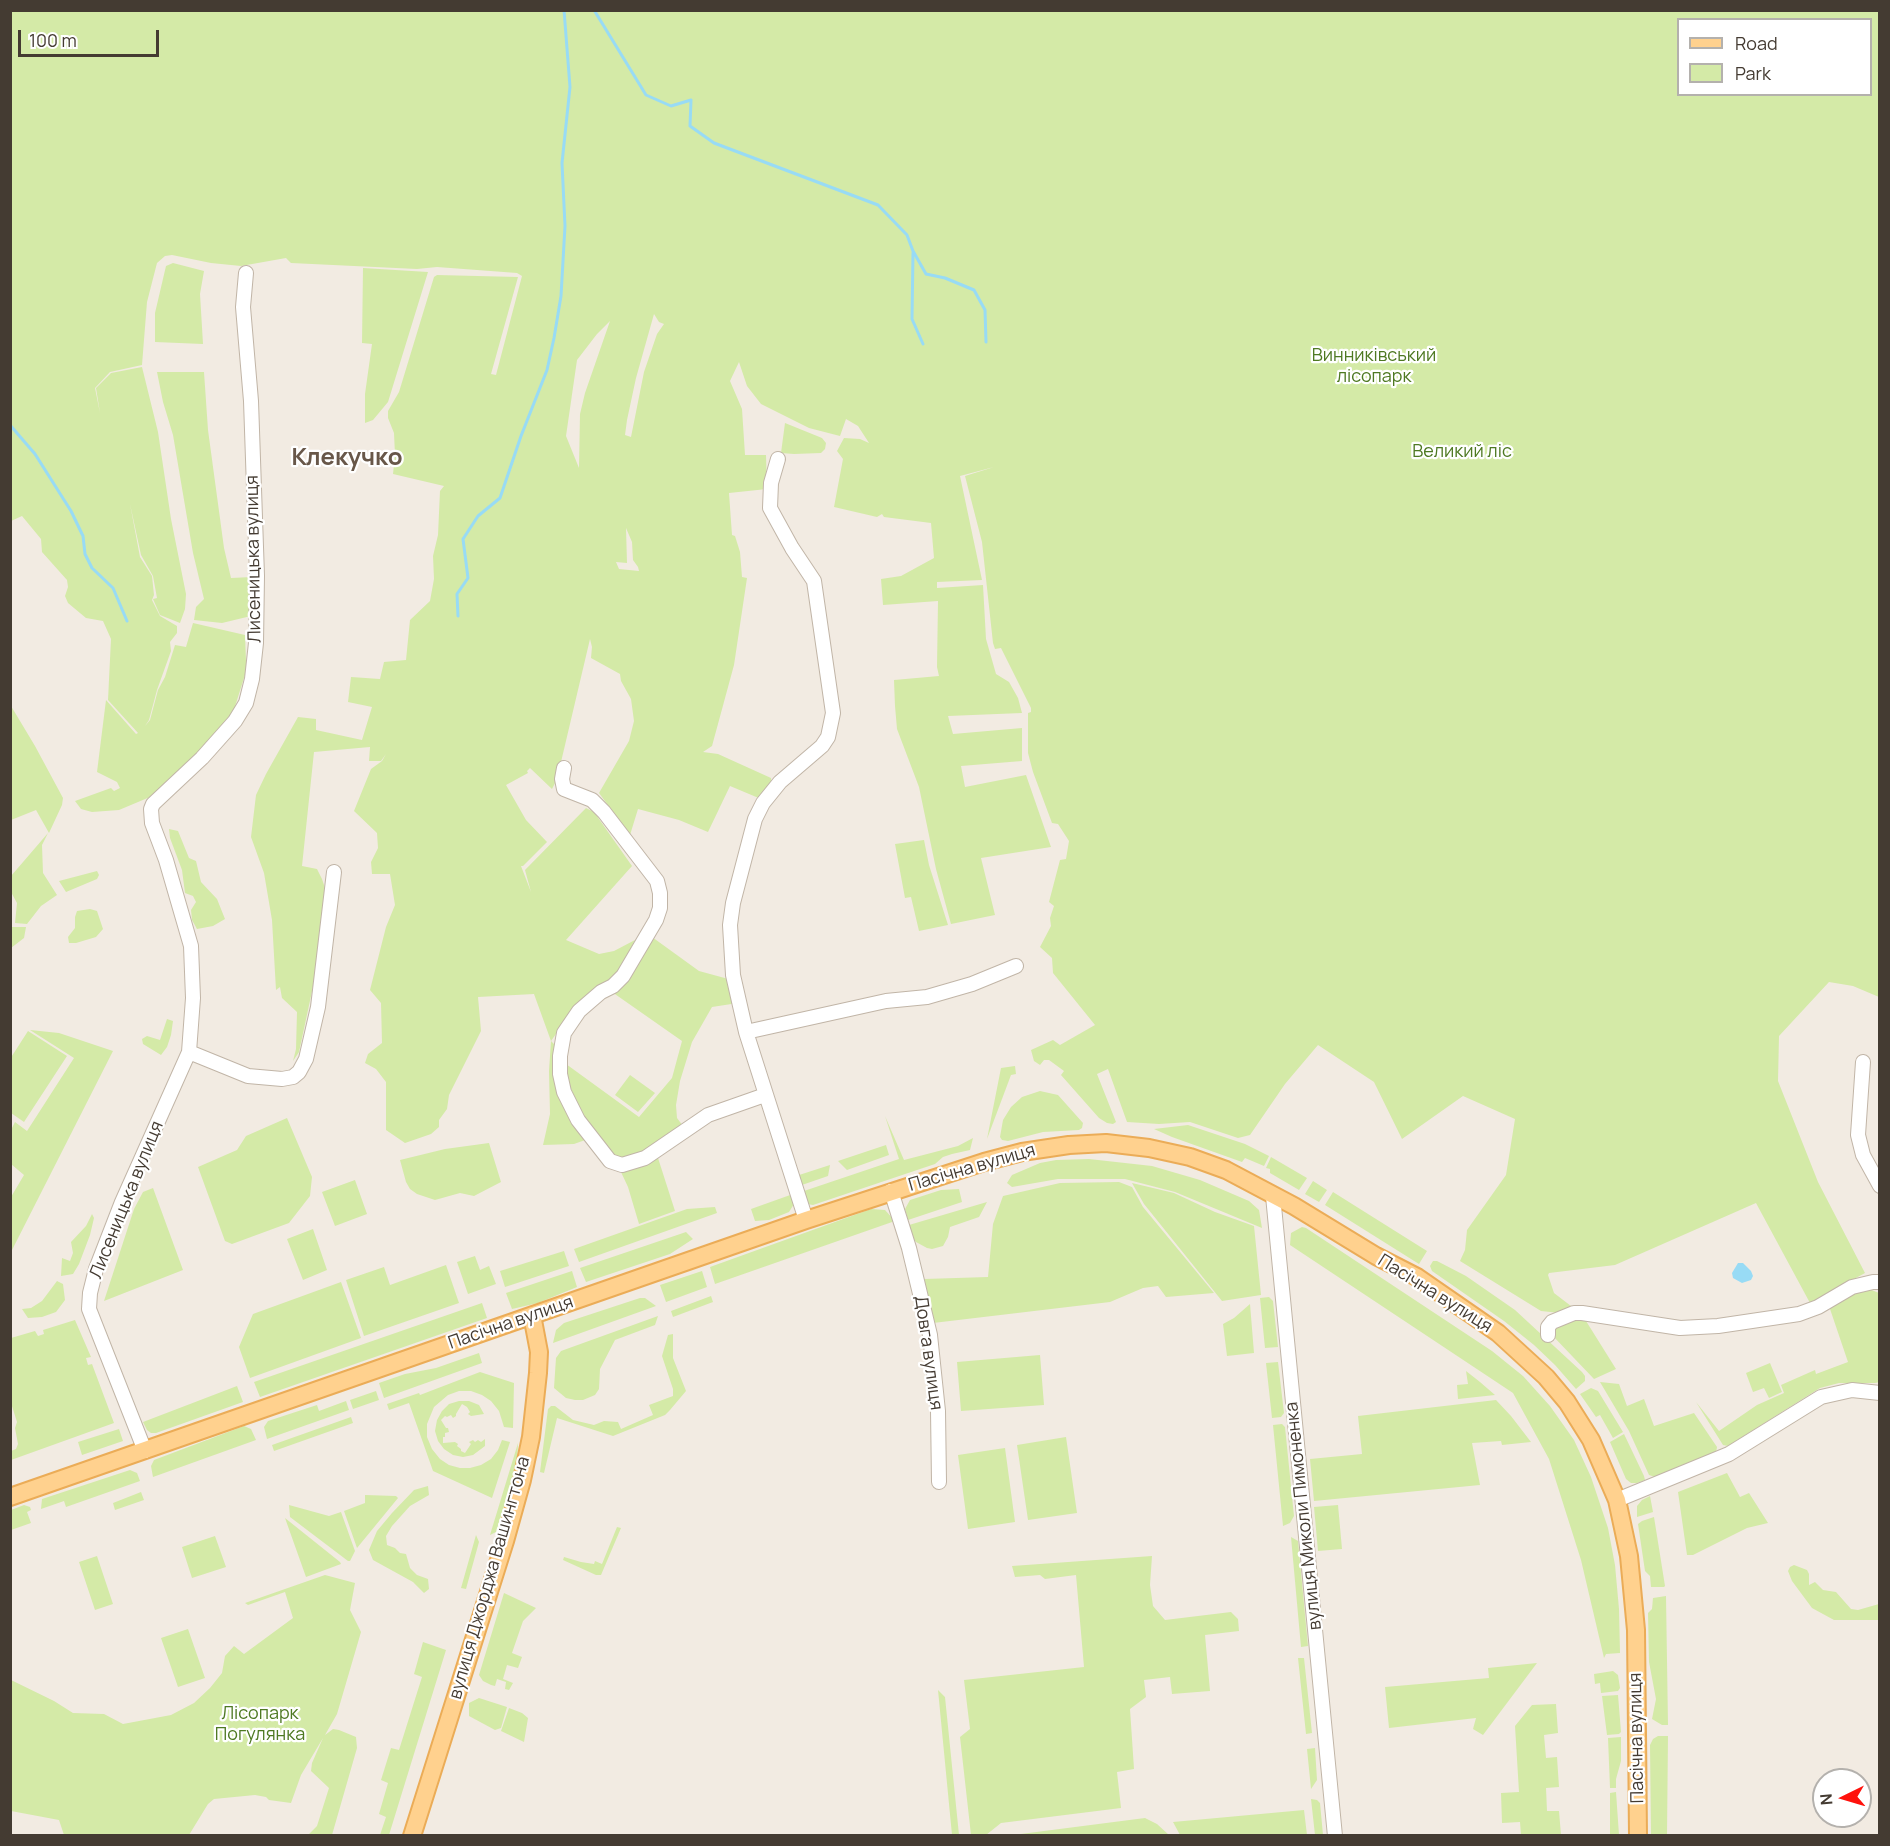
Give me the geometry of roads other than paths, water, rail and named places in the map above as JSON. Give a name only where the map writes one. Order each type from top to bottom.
[{"type":"main road","name":"Пасічна вулиця","points":[[10,1497],[806,1220],[974,1165],[1022,1152],[1048,1148],[1106,1143],[1149,1148],[1190,1157],[1226,1170],[1294,1206],[1417,1278],[1498,1333],[1546,1377],[1567,1402],[1591,1440],[1617,1500],[1629,1556],[1634,1606],[1638,1836]]},
{"type":"main road","name":"вулиця Джорджа Вашингтона","points":[[412,1836],[522,1480],[531,1437],[538,1373],[538,1343],[532,1315]]},
{"type":"street","name":"Лисеницька вулиця","points":[[144,1451],[89,1309],[90,1293],[96,1269],[122,1202],[189,1052],[193,998],[191,946],[166,860],[152,823],[151,809],[153,804],[229,729],[246,703],[252,679],[256,643],[257,576],[249,364],[243,306],[246,273]]},
{"type":"street","points":[[778,459],[771,483],[770,508],[792,548],[814,581],[833,713],[828,737],[822,746],[780,782],[763,803],[751,834],[733,903],[730,925],[733,975],[747,1032],[806,1220]]},
{"type":"street","points":[[564,768],[562,780],[564,789],[592,800],[604,812],[657,881],[660,893],[660,908],[656,920],[622,976],[613,986],[601,992],[579,1011],[564,1033],[560,1074],[564,1092],[578,1120],[610,1161],[622,1165],[645,1158],[708,1115],[765,1095]]},
{"type":"street","points":[[189,1052],[248,1076],[282,1079],[292,1077],[299,1072],[306,1059],[318,1007],[334,872]]},
{"type":"street","points":[[747,1032],[886,1001],[927,996],[972,984],[1016,966]]},
{"type":"street","points":[[1863,1062],[1858,1135],[1863,1155],[1880,1186]]},
{"type":"street","name":"Довга вулиця","points":[[891,1191],[915,1269],[930,1335],[938,1411],[939,1482]]},
{"type":"street","name":"вулиця Миколи Пимоненка","points":[[1273,1196],[1335,1836]]},
{"type":"street","points":[[1548,1335],[1547,1331],[1552,1322],[1574,1313],[1680,1328],[1718,1326],[1799,1314],[1818,1307],[1852,1287],[1880,1282]]},
{"type":"street","points":[[1617,1500],[1729,1454],[1821,1397],[1852,1390],[1880,1393]]},
{"type":"water","points":[[1738,1263],[1743,1263],[1751,1271],[1753,1276],[1751,1280],[1742,1283],[1733,1278],[1732,1273]]},
{"type":"waterway","points":[[458,616],[457,594],[468,578],[463,539],[478,516],[500,498],[547,370],[554,338],[561,296],[565,226],[562,163],[570,87],[564,10]]},
{"type":"waterway","points":[[594,10],[646,95],[671,106],[691,100],[690,126],[714,143],[878,205],[907,235],[926,274],[945,278],[974,290],[985,310],[986,342]]},
{"type":"waterway","points":[[913,253],[912,319],[923,344]]},
{"type":"waterway","points":[[10,425],[35,454],[71,511],[83,536],[85,554],[92,568],[113,588],[127,621]]},
{"type":"district","name":"Клекучко","points":[[347,458]]},
{"type":"park label","name":"Винниківський лісопарк","points":[[1374,366]]},
{"type":"park label","name":"Великий ліс","points":[[1462,452]]},
{"type":"park label","name":"Лісопарк Погулянка","points":[[260,1724]]}]
